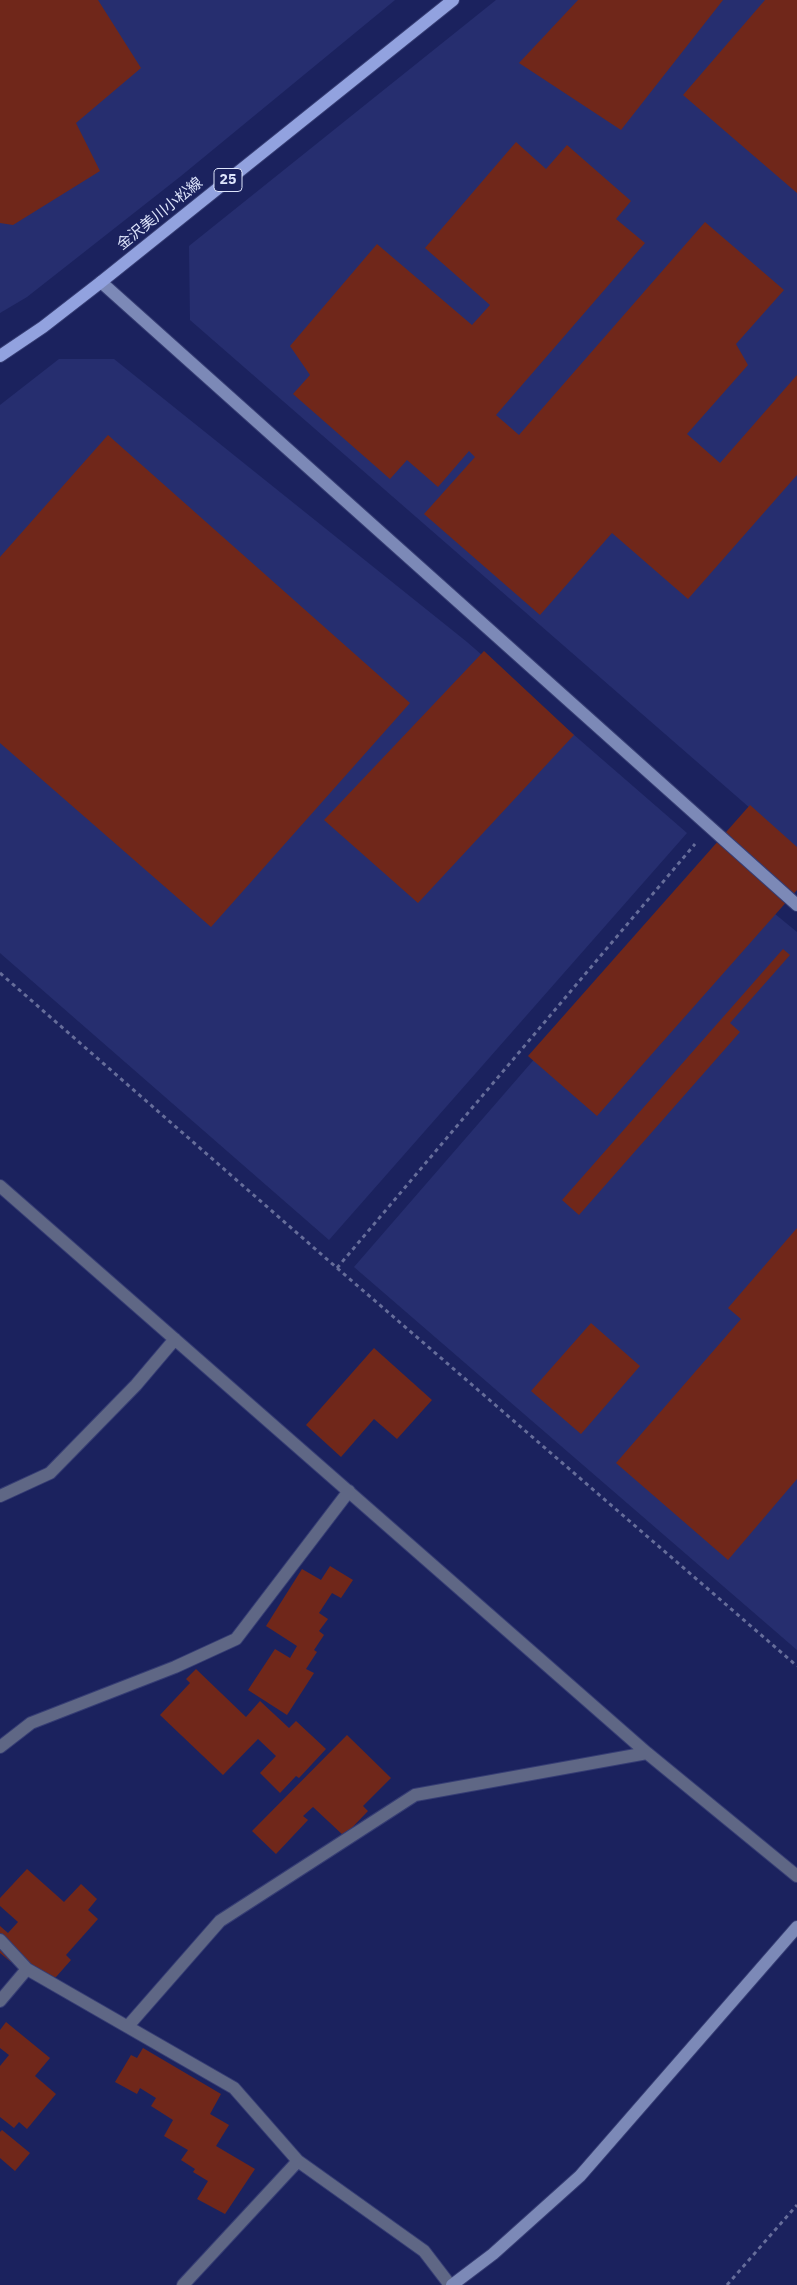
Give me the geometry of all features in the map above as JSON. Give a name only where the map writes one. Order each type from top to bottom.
[{"type":"main road","name":"金沢美川小松線","points":[[0,356],[43,327],[102,282],[453,0]]},
{"type":"street","points":[[102,282],[797,905]]},
{"type":"street","points":[[0,1186],[647,1753],[797,1876]]},
{"type":"street","points":[[0,1496],[50,1473],[136,1385],[175,1339]]},
{"type":"street","points":[[0,1747],[31,1723],[174,1667],[236,1639],[349,1491]]},
{"type":"street","points":[[128,2026],[220,1921],[415,1794],[647,1753]]},
{"type":"street","points":[[0,1940],[27,1969],[234,2088],[298,2161],[424,2251],[451,2285],[493,2254],[580,2176],[797,1927]]},
{"type":"street","points":[[0,2001],[27,1969]]},
{"type":"street","points":[[183,2285],[298,2161]]},
{"type":"path","points":[[336,1268],[710,827]]},
{"type":"path","points":[[0,973],[336,1268],[797,1666]]},
{"type":"path","points":[[727,2285],[797,2205]]},
{"type":"shaded area","points":[[0,0],[395,0],[181,176],[27,297],[0,313]]},
{"type":"shaded area","points":[[496,0],[797,0],[797,849],[190,320],[189,246]]},
{"type":"shaded area","points":[[59,359],[114,359],[467,642],[687,833],[329,1240],[0,953],[0,405]]},
{"type":"shaded area","points":[[708,859],[797,932],[797,1650],[354,1267]]},
{"type":"building","points":[[0,0],[98,0],[141,68],[76,123],[100,171],[13,225],[0,223]]},
{"type":"building","points":[[578,0],[723,0],[621,130],[519,63]]},
{"type":"building","points":[[765,0],[797,0],[797,193],[683,95]]},
{"type":"building","points":[[516,142],[546,169],[567,145],[631,201],[616,219],[645,243],[496,415],[519,435],[705,222],[784,290],[736,344],[748,365],[687,434],[720,463],[797,375],[797,475],[688,599],[612,533],[540,615],[424,514],[475,457],[469,451],[438,487],[407,460],[390,479],[293,394],[310,375],[290,346],[377,244],[472,325],[490,305],[425,248]]},
{"type":"building","points":[[108,435],[410,703],[211,927],[0,743],[0,557]]},
{"type":"building","points":[[484,651],[574,735],[418,903],[324,820]]},
{"type":"building","points":[[750,805],[797,847],[797,890],[597,1116],[528,1056]]},
{"type":"building","points":[[783,949],[790,955],[730,1023],[740,1032],[579,1215],[562,1200]]},
{"type":"building","points":[[797,1228],[797,1479],[728,1560],[616,1463],[741,1319],[728,1308]]},
{"type":"building","points":[[591,1323],[640,1366],[581,1434],[531,1391]]},
{"type":"building","points":[[374,1348],[432,1400],[397,1439],[374,1419],[341,1457],[306,1425]]},
{"type":"building","points":[[330,1566],[353,1580],[341,1598],[332,1593],[319,1613],[328,1619],[319,1631],[324,1635],[314,1650],[317,1652],[306,1669],[314,1673],[287,1715],[248,1690],[275,1649],[290,1658],[297,1646],[266,1626],[302,1569],[321,1580]]},
{"type":"building","points":[[196,1669],[246,1717],[260,1701],[289,1728],[296,1721],[326,1749],[299,1778],[296,1776],[280,1793],[260,1773],[276,1756],[258,1739],[223,1775],[160,1715],[190,1683],[186,1679]]},
{"type":"building","points":[[347,1735],[391,1778],[363,1806],[368,1811],[344,1836],[313,1807],[303,1816],[308,1820],[276,1854],[252,1831]]},
{"type":"building","points":[[27,1869],[64,1902],[81,1884],[97,1899],[88,1910],[98,1919],[66,1955],[71,1960],[56,1977],[30,1976],[13,1960],[11,1962],[0,1953],[0,1926],[8,1933],[18,1922],[0,1906],[0,1898]]},
{"type":"building","points":[[6,2022],[50,2058],[35,2076],[56,2094],[27,2129],[19,2122],[14,2128],[0,2117],[0,2066],[9,2055],[0,2048],[0,2030]]},
{"type":"building","points":[[143,2048],[221,2094],[210,2114],[229,2125],[216,2146],[255,2169],[225,2214],[197,2199],[208,2181],[193,2172],[195,2169],[181,2160],[188,2150],[164,2136],[173,2120],[151,2106],[156,2098],[140,2088],[137,2094],[115,2082],[131,2055],[137,2058]]},
{"type":"building","points":[[2,2130],[30,2153],[15,2171],[0,2158],[0,2132]]}]
